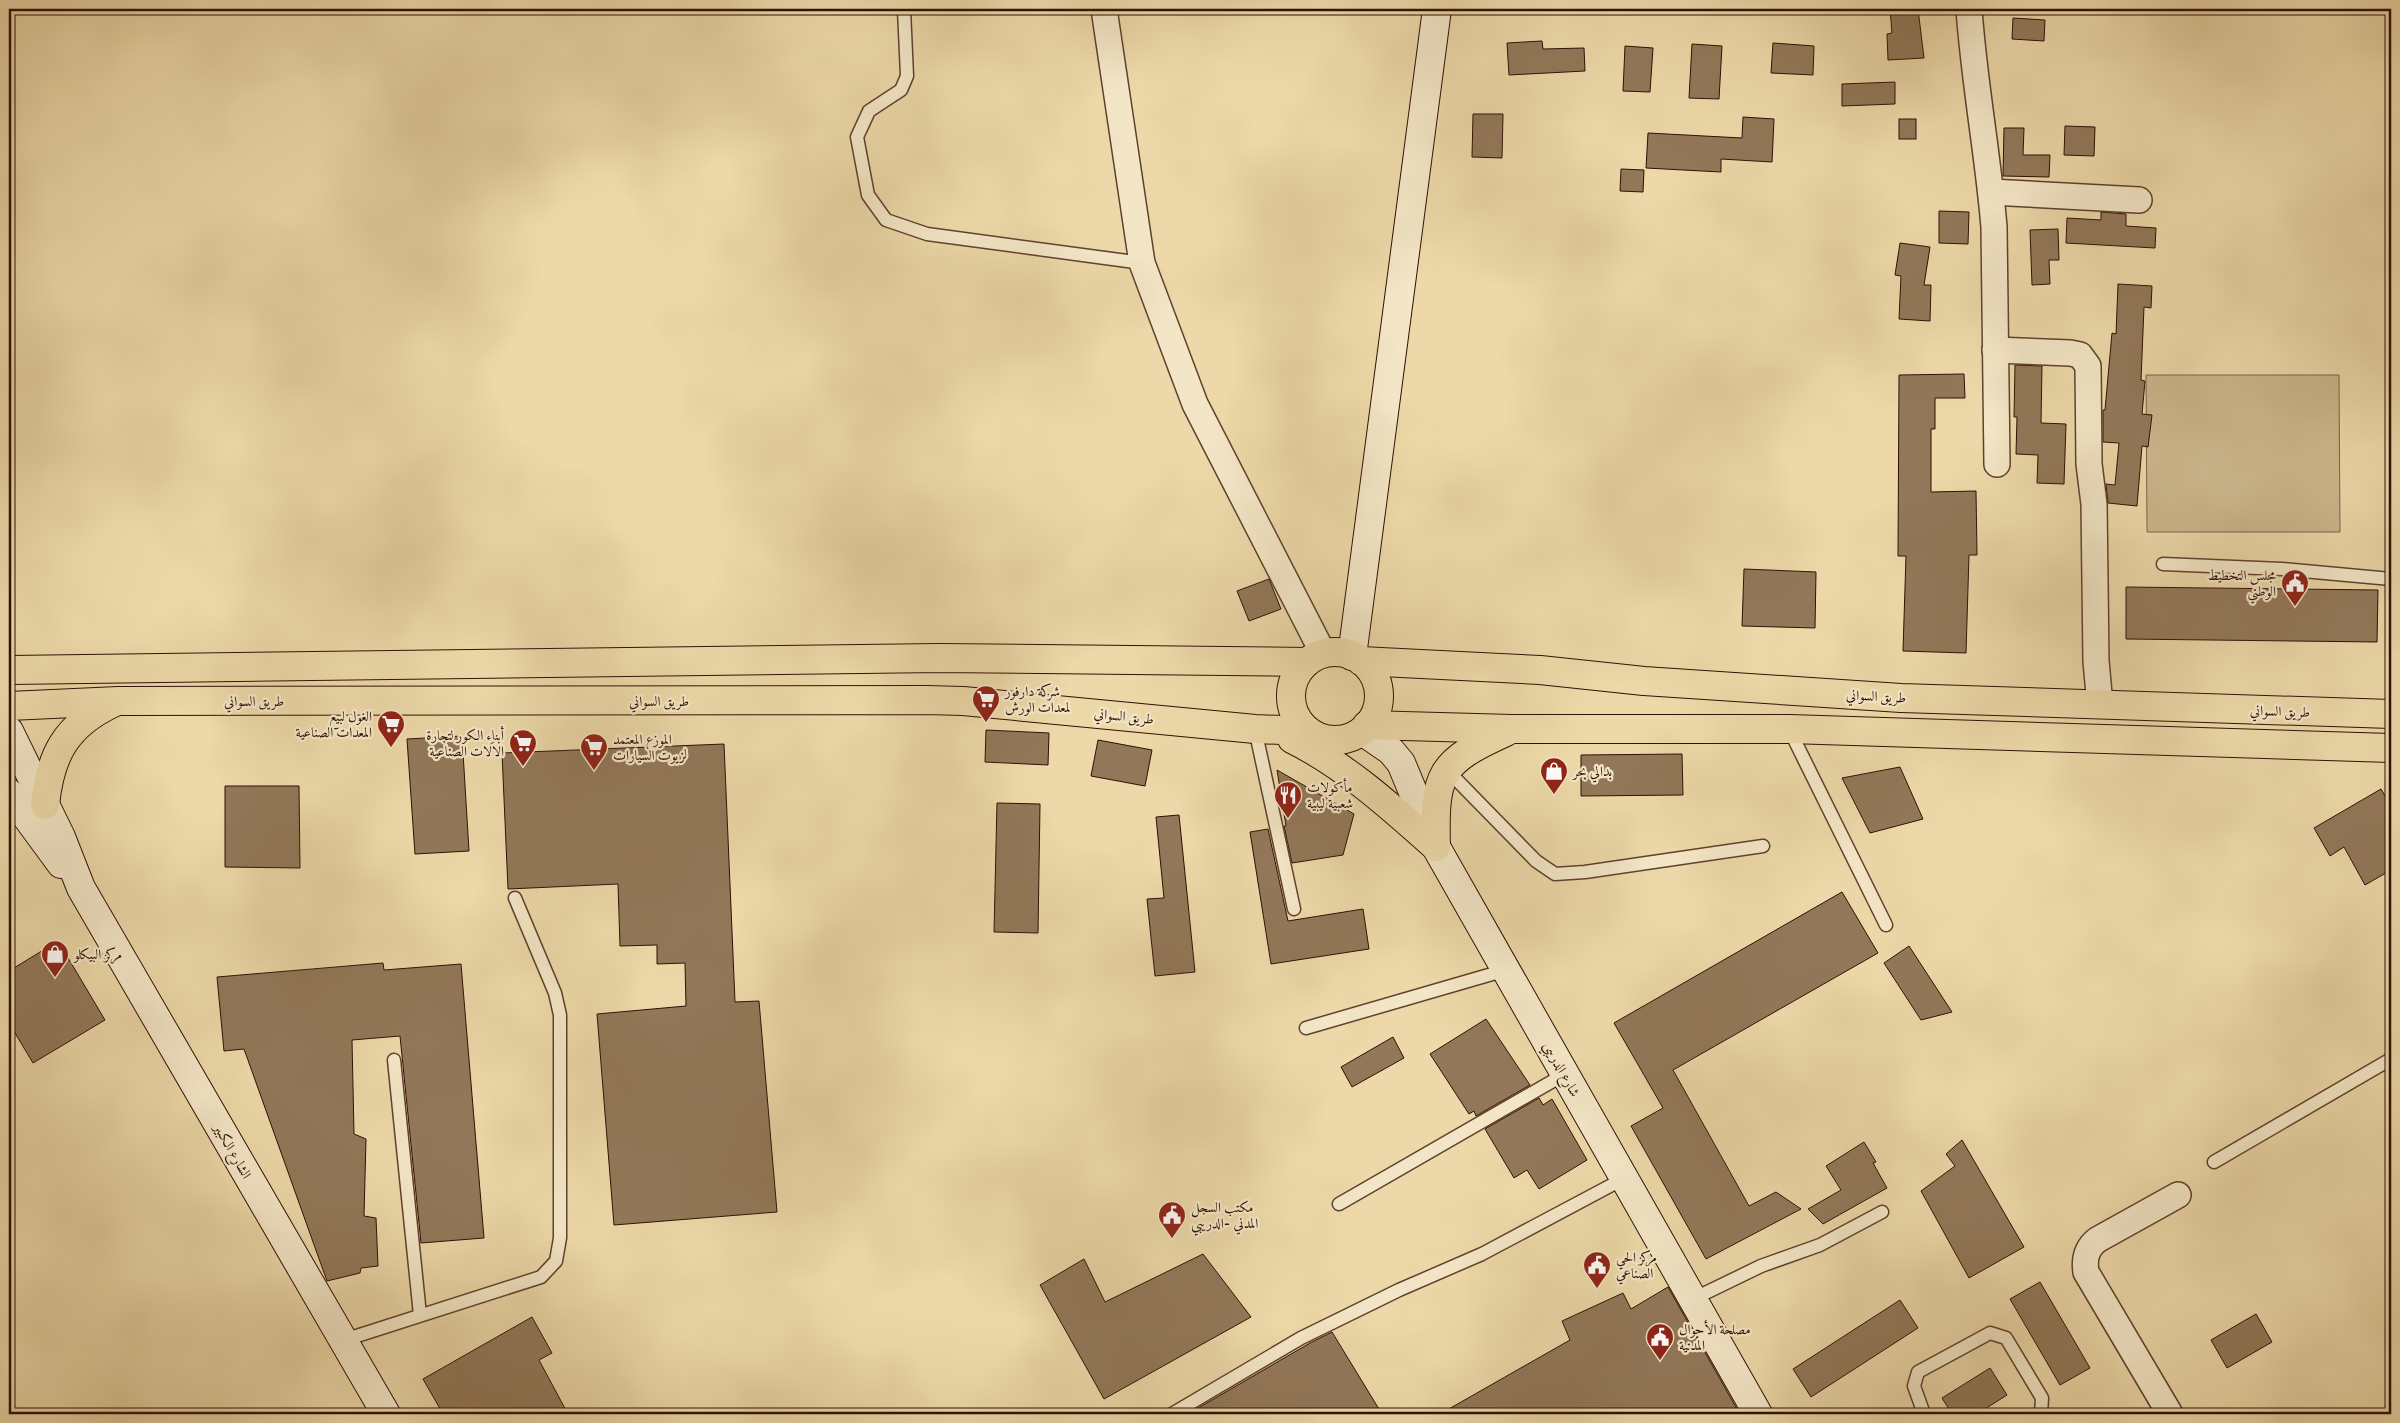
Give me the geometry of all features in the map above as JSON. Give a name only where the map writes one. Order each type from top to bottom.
[{"type":"highway","points":[[9,670],[939,658],[1315,657],[1338,652],[1357,658],[1369,668],[1378,686],[1377,707],[1364,728],[1349,737],[1335,740],[1321,738],[1308,731],[1296,716],[1291,697],[1295,677],[1315,657]]},
{"type":"highway","name":"طريق السواني","points":[[1357,658],[1540,670],[1644,681],[1901,698],[2391,714]]},
{"type":"highway","points":[[45,805],[48,778],[57,752],[73,730],[94,713],[118,701]]},
{"type":"highway","name":"طريق السواني","points":[[9,706],[118,701],[963,701],[1263,729],[1308,731]]},
{"type":"highway","points":[[1364,728],[1789,729],[2391,748]]},
{"type":"highway","points":[[1263,729],[1333,762],[1361,783],[1436,847]]},
{"type":"highway","points":[[1436,847],[1435,805],[1438,787],[1447,770],[1460,756],[1475,746],[1512,729]]},
{"type":"street","points":[[1104,9],[1142,263],[1194,404],[1315,657]]},
{"type":"street","points":[[1357,658],[1437,9]]},
{"type":"street","points":[[1969,9],[1979,112],[1991,192],[1994,227],[1997,464]]},
{"type":"street","points":[[1991,192],[2139,200]]},
{"type":"street","points":[[1995,350],[2070,352],[2080,355],[2088,366],[2089,464],[2094,504],[2096,661],[2100,705]]},
{"type":"street","name":"شارع الدريبي","points":[[1364,728],[1391,751],[1401,763],[1436,847],[1758,1414]]},
{"type":"street","name":"الشارع الكبير","points":[[9,731],[61,837],[81,888],[341,1341],[386,1414]]},
{"type":"street","name":"الشارع الكبير","points":[[9,793],[48,849],[81,888]]},
{"type":"street","points":[[2170,1414],[2086,1272],[2084,1263],[2089,1249],[2098,1240],[2178,1195]]},
{"type":"lane","points":[[904,9],[907,76],[901,90],[869,111],[857,137],[868,195],[886,220],[927,234],[1142,263]]},
{"type":"lane","points":[[2163,564],[2282,569],[2391,579]]},
{"type":"lane","points":[[1263,729],[1294,909]]},
{"type":"lane","points":[[1789,729],[1886,925]]},
{"type":"lane","points":[[1447,770],[1536,862],[1555,874],[1584,872],[1763,846]]},
{"type":"lane","points":[[341,1341],[541,1277],[556,1261],[560,1238],[560,1016],[556,993],[515,898]]},
{"type":"lane","points":[[1306,1028],[1506,970]]},
{"type":"lane","points":[[2214,1162],[2391,1059]]},
{"type":"lane","points":[[394,1060],[420,1315]]},
{"type":"lane","points":[[1339,1204],[1565,1074]]},
{"type":"lane","points":[[1172,1414],[1301,1338],[1399,1290],[1482,1254],[1623,1178]]},
{"type":"lane","points":[[1693,1299],[1761,1266],[1820,1245],[1882,1212]]},
{"type":"lane","points":[[1924,1414],[1914,1386],[1918,1372],[1990,1333],[2006,1338],[2042,1398],[2041,1414]]},
{"type":"shaded area","points":[[2146,375],[2339,375],[2340,532],[2147,532]]},
{"type":"building","points":[[1890,9],[1918,9],[1924,58],[1888,60],[1887,34],[1892,33]]},
{"type":"building","points":[[2013,18],[2045,20],[2044,41],[2012,39]]},
{"type":"building","points":[[1542,41],[1543,49],[1584,48],[1585,71],[1509,75],[1507,43]]},
{"type":"building","points":[[1773,43],[1814,46],[1813,75],[1771,73]]},
{"type":"building","points":[[1692,44],[1722,46],[1719,99],[1689,98]]},
{"type":"building","points":[[1625,46],[1653,48],[1650,92],[1623,91]]},
{"type":"building","points":[[1895,82],[1895,104],[1842,106],[1842,84]]},
{"type":"building","points":[[1473,114],[1503,114],[1502,158],[1472,157]]},
{"type":"building","points":[[1743,117],[1774,119],[1772,162],[1721,159],[1721,172],[1646,168],[1648,133],[1742,138]]},
{"type":"building","points":[[1899,119],[1916,119],[1916,139],[1899,139]]},
{"type":"building","points":[[2065,126],[2095,127],[2094,156],[2064,155]]},
{"type":"building","points":[[2004,128],[2024,128],[2023,155],[2050,155],[2049,177],[2003,176]]},
{"type":"building","points":[[1621,169],[1644,170],[1643,192],[1620,191]]},
{"type":"building","points":[[1939,211],[1969,212],[1968,244],[1939,243]]},
{"type":"building","points":[[2101,212],[2126,214],[2126,226],[2156,228],[2155,248],[2066,243],[2067,218],[2101,220]]},
{"type":"building","points":[[2058,229],[2059,260],[2049,260],[2050,284],[2032,285],[2030,230]]},
{"type":"building","points":[[1900,243],[1930,247],[1924,285],[1931,285],[1930,321],[1899,319],[1901,276],[1895,275]]},
{"type":"building","points":[[2118,284],[2152,286],[2151,308],[2144,307],[2141,380],[2145,381],[2142,414],[2152,415],[2148,447],[2142,446],[2137,506],[2108,503],[2106,484],[2115,485],[2119,443],[2103,442],[2103,410],[2105,410],[2112,333],[2116,334]]},
{"type":"building","points":[[2015,365],[2042,366],[2041,423],[2066,424],[2064,484],[2037,483],[2038,455],[2016,454],[2017,417],[2014,417]]},
{"type":"building","points":[[1964,374],[1965,398],[1935,398],[1935,429],[1931,429],[1931,492],[1976,491],[1977,555],[1969,555],[1966,653],[1903,651],[1906,556],[1898,556],[1899,375]]},
{"type":"building","points":[[1744,569],[1816,572],[1815,628],[1742,626]]},
{"type":"building","points":[[1269,579],[1281,609],[1249,621],[1237,591]]},
{"type":"building","points":[[2126,587],[2378,590],[2377,642],[2126,639]]},
{"type":"building","points":[[986,730],[1049,733],[1048,765],[985,762]]},
{"type":"building","points":[[462,736],[469,851],[415,854],[407,739]]},
{"type":"building","points":[[1098,740],[1152,750],[1145,786],[1091,776]]},
{"type":"building","points":[[724,744],[735,1002],[759,1001],[777,1212],[614,1225],[597,1014],[686,1006],[685,963],[657,964],[657,945],[620,946],[618,884],[508,889],[502,753]]},
{"type":"building","points":[[1682,754],[1683,795],[1581,796],[1581,755]]},
{"type":"building","points":[[1900,767],[1923,819],[1870,833],[1842,778]]},
{"type":"building","points":[[1277,770],[1354,814],[1343,855],[1292,863],[1284,826],[1286,826]]},
{"type":"building","points":[[225,786],[299,786],[300,868],[225,867]]},
{"type":"building","points":[[2381,789],[2391,806],[2391,870],[2365,885],[2344,847],[2330,856],[2314,828]]},
{"type":"building","points":[[997,803],[1040,804],[1038,933],[994,932]]},
{"type":"building","points":[[1179,815],[1195,972],[1155,976],[1147,899],[1164,898],[1156,817]]},
{"type":"building","points":[[1268,829],[1288,921],[1363,909],[1369,949],[1271,964],[1250,832]]},
{"type":"building","points":[[1842,892],[1878,953],[1673,1070],[1749,1206],[1776,1192],[1801,1209],[1706,1259],[1631,1126],[1663,1108],[1614,1023]]},
{"type":"building","points":[[58,941],[105,1020],[33,1063],[9,1023],[9,971]]},
{"type":"building","points":[[1909,946],[1952,1012],[1921,1020],[1884,963]]},
{"type":"building","points":[[383,963],[384,970],[461,964],[484,1238],[421,1243],[400,1036],[352,1040],[354,1134],[366,1139],[364,1216],[376,1218],[378,1266],[361,1268],[360,1273],[327,1281],[244,1049],[224,1051],[217,977]]},
{"type":"building","points":[[1486,1019],[1530,1085],[1476,1116],[1474,1111],[1469,1114],[1430,1054]]},
{"type":"building","points":[[1393,1037],[1404,1058],[1352,1087],[1341,1067]]},
{"type":"building","points":[[1539,1098],[1543,1105],[1552,1099],[1587,1160],[1539,1189],[1527,1170],[1514,1178],[1485,1129]]},
{"type":"building","points":[[1962,1140],[2024,1247],[1969,1278],[1921,1191],[1955,1166],[1946,1154]]},
{"type":"building","points":[[1864,1142],[1876,1162],[1873,1163],[1887,1188],[1823,1224],[1808,1209],[1841,1190],[1826,1166]]},
{"type":"building","points":[[1203,1254],[1251,1317],[1104,1399],[1040,1285],[1084,1259],[1105,1302]]},
{"type":"building","points":[[2040,1282],[2090,1368],[2060,1385],[2010,1299]]},
{"type":"building","points":[[1668,1287],[1737,1409],[1729,1414],[1440,1414],[1570,1340],[1562,1321],[1623,1293],[1631,1309]]},
{"type":"building","points":[[1900,1300],[1918,1328],[1811,1397],[1793,1369]]},
{"type":"building","points":[[2256,1314],[2272,1342],[2227,1368],[2211,1340]]},
{"type":"building","points":[[532,1317],[552,1353],[539,1360],[568,1414],[443,1414],[423,1379]]},
{"type":"building","points":[[1332,1332],[1382,1414],[1188,1414],[1310,1343]]},
{"type":"building","points":[[1990,1368],[2007,1395],[1977,1414],[1952,1414],[1942,1398]]},
{"type":"place","name":"مجلس التخطيط الوطني","points":[[2295,607]]},
{"type":"place","name":"شركة دارفور لمعدات الورش","points":[[986,723]]},
{"type":"place","name":"الغول لبيع المعدات الصناعية","points":[[391,748]]},
{"type":"place","name":"أبناء الكور لتجارة الاَلات الصناعية","points":[[523,767]]},
{"type":"place","name":"الموزع المعتمد لزيوت السيارات","points":[[594,771]]},
{"type":"place","name":"بدالي بحر","points":[[1554,795]]},
{"type":"place","name":"مأكولات شعبية ليبية","points":[[1288,819]]},
{"type":"place","name":"مركز البيكلو","points":[[55,978]]},
{"type":"place","name":"مكتب السجل المدني -الدريبي","points":[[1172,1239]]},
{"type":"place","name":"مركز الحي الصناعي","points":[[1597,1289]]},
{"type":"place","name":"مصلحة الأحوال المدنية","points":[[1660,1361]]}]
